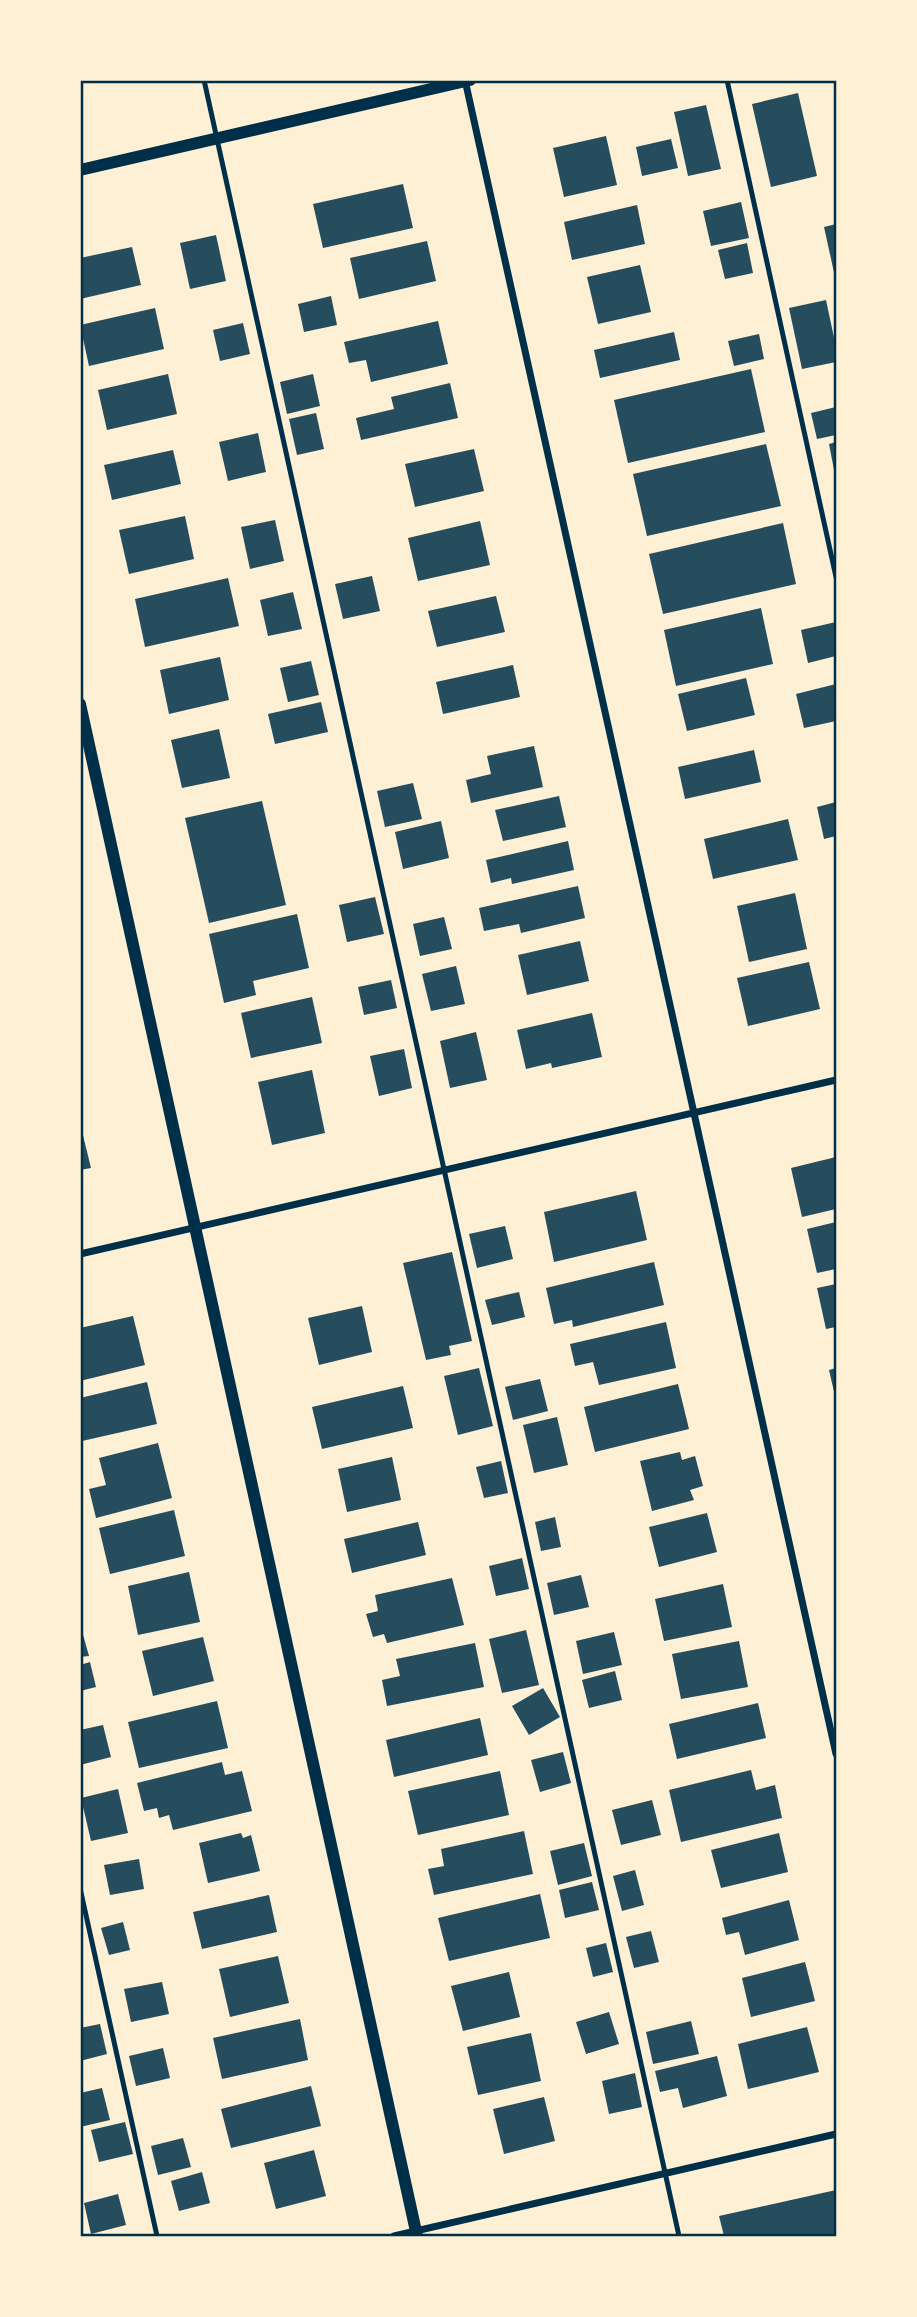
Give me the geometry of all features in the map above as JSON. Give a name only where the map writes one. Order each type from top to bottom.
[{"type":"street","points":[[80,170],[467,81],[836,1754]]},
{"type":"street","points":[[80,704],[416,2234]]},
{"type":"street","points":[[80,1254],[836,1080]]},
{"type":"street","points":[[394,2236],[416,2234],[836,2134]]},
{"type":"lane","points":[[204,80],[680,2236]]},
{"type":"lane","points":[[727,80],[836,577]]},
{"type":"lane","points":[[80,1888],[157,2236]]},
{"type":"building","points":[[798,93],[817,176],[771,187],[752,104]]},
{"type":"building","points":[[706,105],[721,169],[688,176],[674,112]]},
{"type":"building","points":[[606,136],[617,185],[564,197],[553,148]]},
{"type":"building","points":[[671,139],[678,168],[642,176],[636,147]]},
{"type":"building","points":[[403,184],[413,228],[323,248],[313,204]]},
{"type":"building","points":[[741,202],[749,238],[711,246],[703,211]]},
{"type":"building","points":[[637,205],[645,244],[572,260],[564,222]]},
{"type":"building","points":[[836,224],[836,277],[835,277],[824,227]]},
{"type":"building","points":[[216,235],[226,281],[190,289],[180,243]]},
{"type":"building","points":[[427,241],[436,281],[359,299],[350,258]]},
{"type":"building","points":[[747,243],[753,273],[725,279],[718,250]]},
{"type":"building","points":[[132,247],[141,285],[80,299],[80,258]]},
{"type":"building","points":[[640,265],[651,312],[598,324],[587,277]]},
{"type":"building","points":[[331,296],[337,325],[304,332],[298,304]]},
{"type":"building","points":[[826,300],[836,347],[836,362],[802,369],[789,308]]},
{"type":"building","points":[[155,308],[164,349],[89,366],[80,325]]},
{"type":"building","points":[[438,321],[448,364],[371,382],[366,360],[349,363],[344,342]]},
{"type":"building","points":[[243,323],[250,354],[220,361],[213,330]]},
{"type":"building","points":[[674,332],[680,360],[600,378],[594,350]]},
{"type":"building","points":[[759,334],[764,359],[734,366],[728,341]]},
{"type":"building","points":[[751,369],[765,432],[628,463],[614,400]]},
{"type":"building","points":[[168,374],[177,414],[107,430],[98,390]]},
{"type":"building","points":[[313,374],[320,406],[287,414],[280,382]]},
{"type":"building","points":[[450,383],[458,418],[361,440],[356,418],[394,409],[391,397]]},
{"type":"building","points":[[836,407],[836,435],[817,439],[811,413]]},
{"type":"building","points":[[316,413],[324,449],[297,455],[289,419]]},
{"type":"building","points":[[258,433],[266,472],[228,481],[219,442]]},
{"type":"building","points":[[836,442],[836,475],[835,475],[829,444]]},
{"type":"building","points":[[766,444],[781,506],[647,536],[633,474]]},
{"type":"building","points":[[474,449],[484,491],[415,507],[405,464]]},
{"type":"building","points":[[173,450],[181,484],[112,500],[104,465]]},
{"type":"building","points":[[185,516],[194,559],[129,574],[119,530]]},
{"type":"building","points":[[275,520],[284,561],[250,569],[241,527]]},
{"type":"building","points":[[480,521],[490,565],[418,581],[408,538]]},
{"type":"building","points":[[783,523],[796,584],[663,614],[649,554]]},
{"type":"building","points":[[372,576],[380,611],[343,619],[335,584]]},
{"type":"building","points":[[228,578],[239,626],[145,647],[135,599]]},
{"type":"building","points":[[293,592],[302,629],[268,636],[260,600]]},
{"type":"building","points":[[496,596],[505,632],[437,647],[428,611]]},
{"type":"building","points":[[761,608],[773,664],[676,686],[664,630]]},
{"type":"building","points":[[836,622],[836,656],[808,663],[801,630]]},
{"type":"building","points":[[220,657],[229,700],[169,714],[160,670]]},
{"type":"building","points":[[311,661],[319,695],[288,702],[280,668]]},
{"type":"building","points":[[513,665],[520,697],[443,714],[436,682]]},
{"type":"building","points":[[746,678],[755,715],[687,731],[678,694]]},
{"type":"building","points":[[836,684],[836,721],[804,728],[796,694]]},
{"type":"building","points":[[321,702],[328,732],[275,744],[268,714]]},
{"type":"building","points":[[219,729],[230,778],[182,788],[171,740]]},
{"type":"building","points":[[534,746],[543,787],[471,803],[466,780],[491,774],[487,756]]},
{"type":"building","points":[[754,750],[761,782],[685,799],[678,767]]},
{"type":"building","points":[[413,783],[422,819],[385,827],[377,791]]},
{"type":"building","points":[[559,796],[566,827],[503,841],[495,810]]},
{"type":"building","points":[[262,801],[286,905],[209,923],[185,818]]},
{"type":"building","points":[[836,802],[836,836],[824,839],[817,807]]},
{"type":"building","points":[[788,819],[798,860],[713,879],[704,839]]},
{"type":"building","points":[[441,821],[449,858],[403,869],[395,832]]},
{"type":"building","points":[[568,841],[574,870],[512,884],[511,878],[491,883],[486,860]]},
{"type":"building","points":[[578,886],[585,918],[521,933],[519,924],[484,931],[479,908]]},
{"type":"building","points":[[795,893],[807,949],[749,962],[737,906]]},
{"type":"building","points":[[375,897],[384,934],[347,942],[339,905]]},
{"type":"building","points":[[297,914],[309,968],[253,981],[256,995],[224,1003],[209,934]]},
{"type":"building","points":[[444,917],[452,949],[420,956],[413,924]]},
{"type":"building","points":[[580,941],[589,981],[527,995],[518,955]]},
{"type":"building","points":[[809,962],[820,1009],[748,1026],[737,978]]},
{"type":"building","points":[[456,966],[465,1004],[431,1011],[422,974]]},
{"type":"building","points":[[391,980],[397,1008],[364,1015],[358,987]]},
{"type":"building","points":[[312,997],[322,1043],[251,1058],[241,1013]]},
{"type":"building","points":[[592,1013],[602,1057],[552,1068],[551,1063],[526,1069],[517,1030]]},
{"type":"building","points":[[476,1032],[487,1080],[450,1088],[440,1041]]},
{"type":"building","points":[[404,1049],[412,1088],[379,1096],[370,1056]]},
{"type":"building","points":[[312,1070],[325,1133],[272,1145],[258,1082]]},
{"type":"building","points":[[80,1123],[91,1168],[80,1170]]},
{"type":"building","points":[[836,1157],[836,1209],[802,1217],[791,1168]]},
{"type":"building","points":[[636,1191],[647,1240],[554,1262],[544,1212]]},
{"type":"building","points":[[836,1222],[836,1269],[817,1273],[807,1229]]},
{"type":"building","points":[[505,1226],[513,1259],[477,1268],[469,1234]]},
{"type":"building","points":[[452,1252],[472,1341],[449,1346],[451,1355],[426,1360],[403,1263]]},
{"type":"building","points":[[654,1262],[664,1305],[573,1327],[572,1320],[554,1324],[546,1288]]},
{"type":"building","points":[[836,1284],[836,1327],[826,1329],[817,1288]]},
{"type":"building","points":[[519,1292],[525,1317],[492,1325],[485,1300]]},
{"type":"building","points":[[362,1306],[372,1352],[319,1365],[308,1318]]},
{"type":"building","points":[[133,1316],[145,1365],[80,1381],[80,1328]]},
{"type":"building","points":[[666,1322],[676,1368],[599,1385],[593,1362],[575,1366],[570,1344]]},
{"type":"building","points":[[479,1368],[493,1426],[458,1435],[444,1376]]},
{"type":"building","points":[[836,1368],[836,1396],[835,1396],[829,1370]]},
{"type":"building","points":[[540,1379],[548,1411],[513,1420],[505,1387]]},
{"type":"building","points":[[147,1382],[157,1424],[82,1441],[80,1398]]},
{"type":"building","points":[[678,1384],[689,1429],[595,1452],[584,1407]]},
{"type":"building","points":[[403,1386],[413,1428],[322,1449],[312,1407]]},
{"type":"building","points":[[557,1417],[568,1465],[534,1473],[523,1425]]},
{"type":"building","points":[[158,1443],[172,1498],[96,1518],[89,1489],[106,1485],[99,1458]]},
{"type":"building","points":[[680,1452],[682,1460],[695,1456],[703,1486],[690,1490],[694,1500],[652,1511],[640,1461]]},
{"type":"building","points":[[392,1457],[401,1500],[347,1512],[338,1469]]},
{"type":"building","points":[[501,1461],[508,1493],[484,1498],[476,1467]]},
{"type":"building","points":[[174,1510],[185,1556],[110,1574],[99,1528]]},
{"type":"building","points":[[707,1513],[717,1552],[659,1567],[649,1527]]},
{"type":"building","points":[[555,1517],[561,1547],[541,1551],[535,1522]]},
{"type":"building","points":[[418,1522],[426,1555],[352,1573],[344,1539]]},
{"type":"building","points":[[522,1558],[529,1589],[496,1596],[489,1566]]},
{"type":"building","points":[[189,1572],[200,1622],[138,1635],[128,1586]]},
{"type":"building","points":[[581,1575],[589,1607],[554,1615],[547,1583]]},
{"type":"building","points":[[452,1578],[464,1625],[387,1643],[384,1634],[373,1637],[366,1614],[378,1611],[375,1595]]},
{"type":"building","points":[[723,1584],[732,1627],[664,1641],[655,1599]]},
{"type":"building","points":[[80,1624],[89,1656],[80,1657]]},
{"type":"building","points":[[526,1630],[539,1685],[502,1693],[489,1639]]},
{"type":"building","points":[[614,1632],[622,1665],[583,1674],[576,1641]]},
{"type":"building","points":[[203,1637],[214,1681],[153,1696],[142,1651]]},
{"type":"building","points":[[739,1641],[748,1687],[681,1699],[672,1654]]},
{"type":"building","points":[[475,1643],[484,1687],[387,1706],[382,1680],[400,1676],[396,1659]]},
{"type":"building","points":[[90,1662],[96,1687],[80,1691],[80,1665]]},
{"type":"building","points":[[615,1671],[622,1700],[589,1708],[582,1680]]},
{"type":"building","points":[[543,1688],[560,1717],[529,1735],[512,1706]]},
{"type":"building","points":[[217,1701],[228,1748],[139,1768],[128,1722]]},
{"type":"building","points":[[758,1703],[766,1738],[677,1759],[669,1724]]},
{"type":"building","points":[[480,1718],[488,1755],[394,1777],[386,1740]]},
{"type":"building","points":[[103,1725],[111,1757],[80,1765],[80,1730]]},
{"type":"building","points":[[563,1752],[571,1783],[540,1792],[531,1760]]},
{"type":"building","points":[[222,1762],[225,1775],[242,1771],[252,1811],[173,1830],[169,1815],[159,1818],[157,1808],[144,1811],[137,1783]]},
{"type":"building","points":[[751,1770],[756,1790],[775,1785],[782,1818],[681,1842],[669,1790]]},
{"type":"building","points":[[500,1771],[509,1815],[418,1835],[408,1791]]},
{"type":"building","points":[[118,1789],[128,1833],[91,1841],[81,1798]]},
{"type":"building","points":[[652,1800],[661,1835],[621,1845],[612,1810]]},
{"type":"building","points":[[524,1831],[533,1874],[434,1895],[428,1869],[444,1866],[441,1849]]},
{"type":"building","points":[[241,1833],[243,1838],[251,1835],[260,1871],[208,1883],[199,1843]]},
{"type":"building","points":[[779,1833],[788,1872],[721,1888],[711,1850]]},
{"type":"building","points":[[584,1843],[592,1876],[558,1885],[550,1851]]},
{"type":"building","points":[[139,1859],[144,1889],[110,1895],[104,1865]]},
{"type":"building","points":[[635,1870],[644,1905],[622,1911],[613,1876]]},
{"type":"building","points":[[592,1882],[599,1910],[565,1918],[559,1890]]},
{"type":"building","points":[[540,1894],[550,1938],[449,1961],[438,1918]]},
{"type":"building","points":[[269,1895],[277,1932],[202,1949],[193,1912]]},
{"type":"building","points":[[789,1900],[799,1940],[745,1955],[739,1932],[726,1935],[722,1918]]},
{"type":"building","points":[[123,1922],[130,1950],[109,1955],[101,1928]]},
{"type":"building","points":[[651,1931],[659,1962],[634,1968],[626,1937]]},
{"type":"building","points":[[606,1943],[613,1972],[593,1977],[586,1948]]},
{"type":"building","points":[[278,1956],[289,2003],[230,2017],[219,1969]]},
{"type":"building","points":[[805,1962],[815,2001],[751,2017],[742,1978]]},
{"type":"building","points":[[509,1972],[520,2017],[463,2031],[451,1986]]},
{"type":"building","points":[[162,1982],[169,2014],[131,2022],[124,1989]]},
{"type":"building","points":[[609,2012],[619,2044],[586,2054],[576,2022]]},
{"type":"building","points":[[300,2019],[308,2060],[222,2079],[213,2038]]},
{"type":"building","points":[[691,2021],[699,2054],[653,2064],[646,2032]]},
{"type":"building","points":[[100,2024],[107,2054],[80,2061],[80,2028]]},
{"type":"building","points":[[807,2027],[819,2072],[748,2089],[738,2044]]},
{"type":"building","points":[[531,2033],[541,2081],[478,2095],[467,2047]]},
{"type":"building","points":[[163,2048],[170,2078],[136,2086],[129,2056]]},
{"type":"building","points":[[717,2056],[727,2096],[683,2108],[678,2088],[660,2092],[655,2071]]},
{"type":"building","points":[[635,2073],[642,2107],[609,2114],[602,2081]]},
{"type":"building","points":[[311,2086],[321,2126],[231,2148],[221,2109]]},
{"type":"building","points":[[102,2088],[110,2120],[80,2127],[80,2093]]},
{"type":"building","points":[[544,2097],[555,2141],[504,2154],[493,2109]]},
{"type":"building","points":[[125,2122],[133,2154],[99,2162],[91,2130]]},
{"type":"building","points":[[183,2138],[191,2167],[158,2175],[151,2146]]},
{"type":"building","points":[[314,2150],[326,2196],[276,2209],[264,2163]]},
{"type":"building","points":[[202,2172],[210,2203],[179,2211],[171,2181]]},
{"type":"building","points":[[836,2190],[836,2236],[724,2236],[719,2216]]},
{"type":"building","points":[[118,2194],[126,2225],[91,2234],[84,2203]]}]
